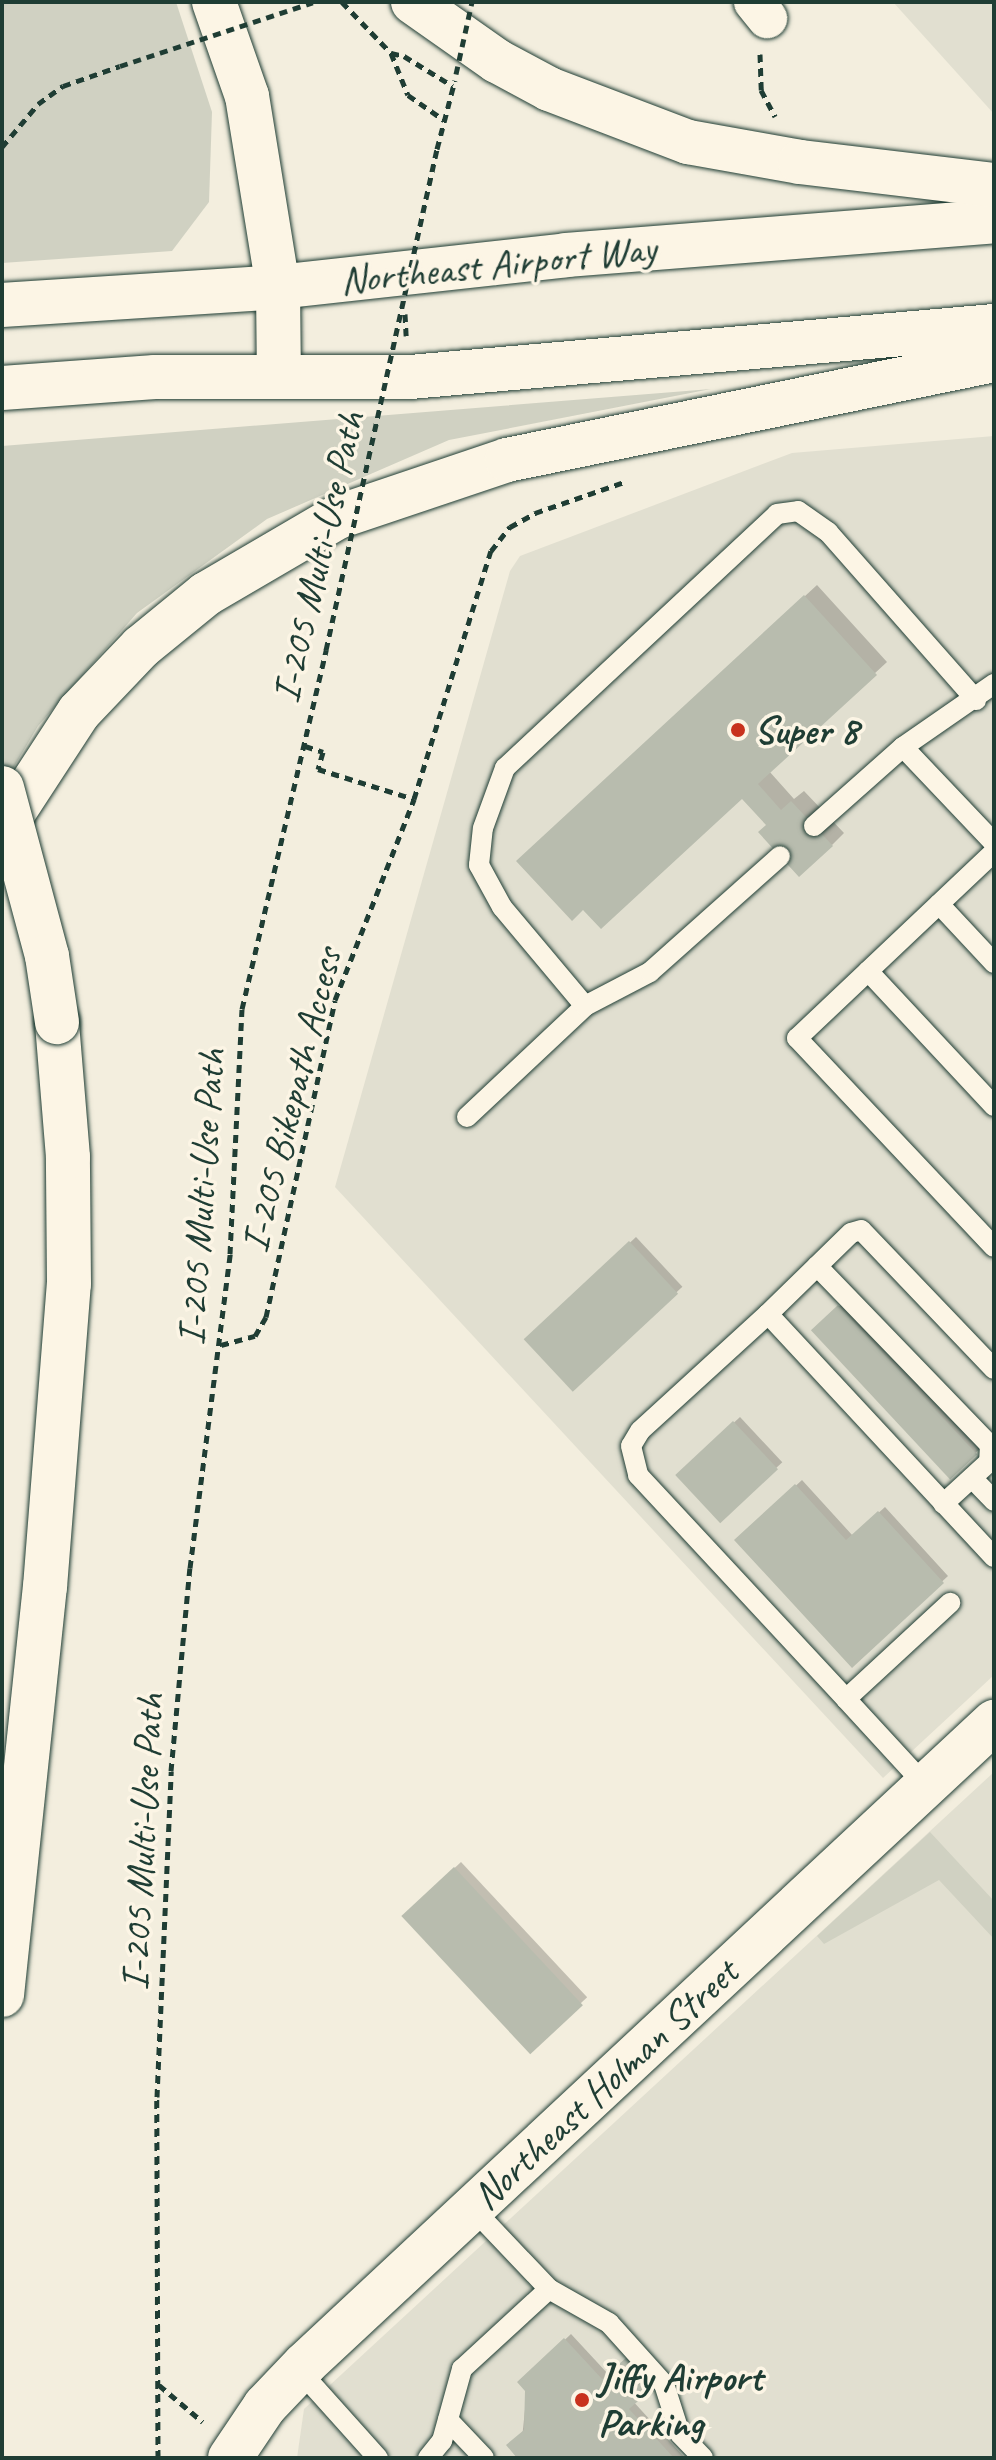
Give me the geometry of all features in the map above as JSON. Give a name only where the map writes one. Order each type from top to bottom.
[{"type":"main road","points":[[214,2],[247,96],[278,287],[279,377]]},
{"type":"main road","points":[[413,2],[497,61],[607,115],[688,142],[800,162],[994,185]]},
{"type":"main road","name":"Northeast Airport Way","points":[[2,305],[278,287],[401,273],[994,221]]},
{"type":"main road","points":[[2,388],[155,377],[410,377],[994,326]]},
{"type":"main road","points":[[2,830],[79,712],[141,647],[206,594],[338,517],[507,460],[994,360]]},
{"type":"main road","points":[[2,788],[47,956],[57,1022],[68,1157],[69,1284],[45,1587],[2,1995]]},
{"type":"main road","name":"Northeast Holman Street","points":[[233,2453],[299,2370],[994,1722]]},
{"type":"lane","points":[[585,1006],[502,907],[479,865],[483,828],[505,768],[777,514],[798,511],[828,532],[976,700]]},
{"type":"lane","points":[[814,826],[903,747],[976,700],[994,684]]},
{"type":"lane","points":[[903,747],[994,843]]},
{"type":"lane","points":[[994,852],[797,1038],[994,1247]]},
{"type":"lane","points":[[467,1117],[585,1006],[650,972],[780,856]]},
{"type":"lane","points":[[939,904],[994,963]]},
{"type":"lane","points":[[868,971],[994,1106]]},
{"type":"lane","points":[[925,1785],[631,1461],[631,1446],[640,1431],[817,1266],[861,1230],[994,1369]]},
{"type":"lane","points":[[817,1266],[990,1445],[989,1462],[943,1504]]},
{"type":"lane","points":[[768,1314],[994,1557]]},
{"type":"lane","points":[[972,1478],[994,1501]]},
{"type":"lane","points":[[846,1699],[950,1603]]},
{"type":"lane","points":[[472,2208],[549,2289],[609,2323],[664,2384],[680,2434],[703,2458]]},
{"type":"lane","points":[[428,2458],[442,2441],[462,2369],[549,2289]]},
{"type":"lane","points":[[299,2370],[378,2458]]},
{"type":"lane","points":[[448,2420],[484,2458]]},
{"type":"path","points":[[2,147],[38,104],[63,86],[313,2]]},
{"type":"path","points":[[342,2],[391,53],[408,95],[444,120]]},
{"type":"path","name":"I-205 Multi-Use Path","points":[[158,2458],[157,2097],[171,1771],[190,1568],[221,1345],[242,1009],[305,746],[472,2]]},
{"type":"path","points":[[761,10],[757,69],[761,90],[800,162]]},
{"type":"path","points":[[391,53],[404,56],[453,86]]},
{"type":"path","points":[[401,273],[410,377]]},
{"type":"path","name":"I-205 Bikepath Access","points":[[221,1345],[255,1336],[266,1317],[335,1000],[414,799],[491,551],[510,527],[535,513],[629,481]]},
{"type":"path","points":[[305,746],[323,752],[318,769],[414,799]]},
{"type":"path","points":[[158,2384],[233,2453]]},
{"type":"shaded area","points":[[2,2],[176,2],[212,112],[209,202],[172,251],[2,263]]},
{"type":"shaded area","points":[[893,2],[994,2],[994,114]]},
{"type":"shaded area","points":[[711,389],[449,440],[267,519],[137,613],[38,726],[2,787],[2,446]]},
{"type":"shaded area","points":[[994,436],[994,1675],[883,1778],[335,1187],[510,571],[520,556],[792,453]]},
{"type":"shaded area","points":[[994,1772],[994,2458],[297,2458],[304,2409]]},
{"type":"shaded area","points":[[930,1832],[994,1901],[994,1939],[939,1880],[824,1944],[817,1936]]},
{"type":"building","name":"Super 8","points":[[804,595],[877,675],[758,784],[781,810],[791,801],[833,846],[799,877],[758,832],[766,825],[742,799],[601,929],[583,910],[572,921],[516,861]]},
{"type":"building","points":[[629,1241],[678,1294],[573,1392],[524,1339]]},
{"type":"building","points":[[838,1305],[977,1454],[950,1479],[811,1330]]},
{"type":"building","points":[[733,1421],[778,1469],[720,1523],[675,1475]]},
{"type":"building","points":[[795,1484],[846,1540],[878,1511],[944,1583],[852,1668],[734,1540]]},
{"type":"building","points":[[454,1867],[583,2005],[530,2054],[401,1916]]},
{"type":"building","name":"Jiffy Airport Parking","points":[[564,2338],[602,2379],[627,2357],[654,2387],[629,2409],[674,2458],[517,2458],[506,2445],[524,2430],[525,2391],[517,2382]]},
{"type":"place","name":"Super 8","points":[[738,730]]},
{"type":"place","name":"Jiffy Airport Parking","points":[[582,2400]]}]
